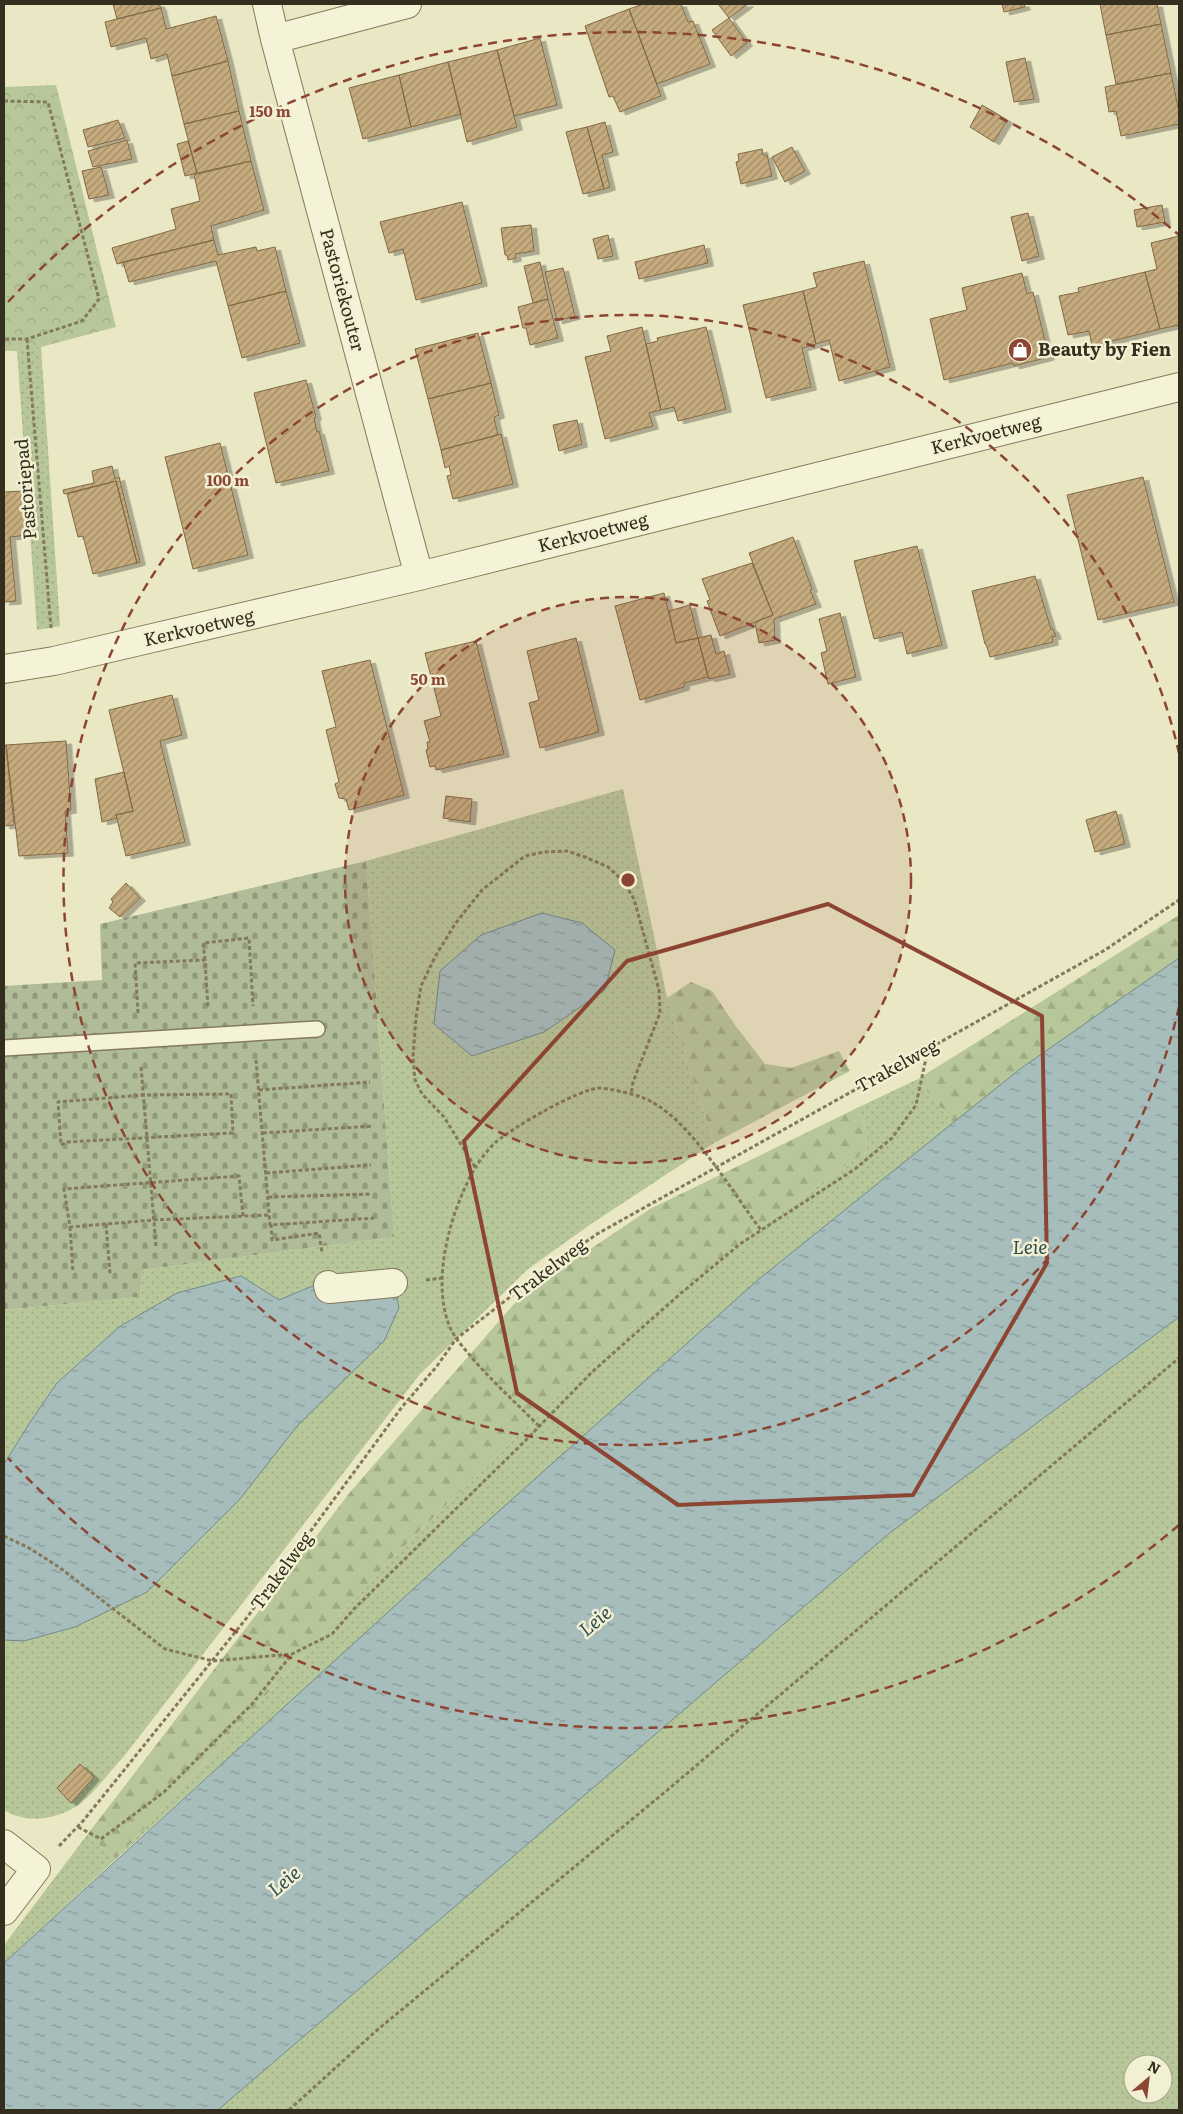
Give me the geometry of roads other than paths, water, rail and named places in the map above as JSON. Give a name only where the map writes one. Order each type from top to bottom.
[{"type":"street","name":"Pastoriekouter","points":[[267,4],[275,40],[419,576]]},
{"type":"street","points":[[275,40],[407,4]]},
{"type":"street","name":"Kerkvoetweg","points":[[4,669],[54,661],[419,576],[1179,387]]},
{"type":"street","points":[[328,1285],[328,1288],[393,1283]]},
{"type":"street","points":[[4,1844],[36,1869],[4,1911]]},
{"type":"lane","points":[[4,1048],[317,1029]]},
{"type":"water","points":[[542,913],[582,923],[615,950],[605,990],[544,1032],[472,1056],[434,1024],[440,971],[481,935]]},
{"type":"water","name":"Leie","points":[[1179,958],[1179,1317],[891,1532],[218,2110],[4,2110],[4,1963],[480,1528],[759,1279],[1020,1069]]},
{"type":"water","points":[[241,1276],[279,1300],[327,1280],[393,1278],[399,1308],[384,1341],[298,1425],[240,1499],[147,1592],[75,1627],[24,1641],[4,1640],[4,1464],[29,1424],[57,1383],[119,1327],[177,1293]]},
{"type":"place","name":"Beauty by Fien","points":[[1020,350]]}]
